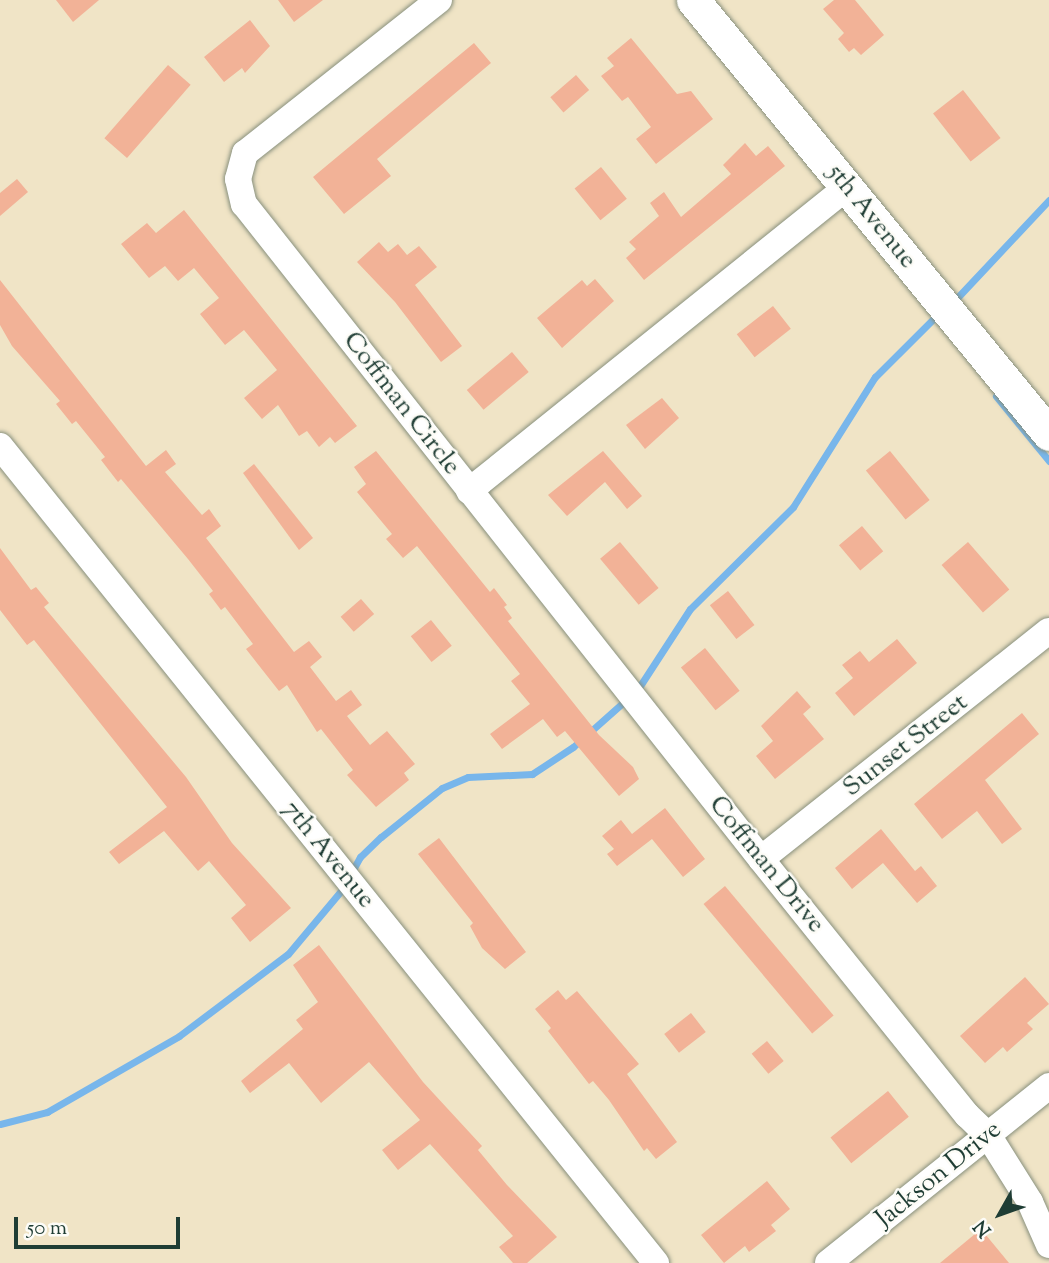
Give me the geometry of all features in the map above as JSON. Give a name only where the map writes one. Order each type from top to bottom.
[{"type":"street","name":"Coffman Circle","points":[[439,0],[265,134],[245,153],[238,179],[244,204],[469,491],[847,187]]},
{"type":"street","name":"5th Avenue","points":[[693,0],[1049,434]]},
{"type":"street","name":"7th Avenue","points":[[0,446],[656,1263]]},
{"type":"street","name":"Coffman Drive","points":[[469,491],[967,1115],[988,1135],[1030,1202],[1049,1245]]},
{"type":"street","name":"Sunset Street","points":[[761,859],[1049,631]]},
{"type":"street","name":"Jackson Drive","points":[[828,1263],[1049,1086]]},
{"type":"building","points":[[56,0],[99,0],[73,22]]},
{"type":"building","points":[[278,0],[323,0],[294,22]]},
{"type":"building","points":[[834,0],[855,0],[884,35],[861,55],[854,48],[849,52],[838,39],[844,33],[823,9]]},
{"type":"building","points":[[250,20],[270,46],[245,73],[242,68],[224,82],[204,57]]},
{"type":"building","points":[[631,38],[677,94],[691,91],[713,119],[656,164],[636,139],[651,127],[628,97],[622,101],[601,76],[614,66],[607,58]]},
{"type":"building","points":[[474,43],[491,63],[377,159],[391,176],[344,214],[313,177]]},
{"type":"building","points":[[168,65],[191,85],[127,158],[104,138]]},
{"type":"building","points":[[576,75],[589,90],[563,112],[550,97]]},
{"type":"building","points":[[963,90],[1001,138],[971,161],[933,113]]},
{"type":"building","points":[[745,143],[756,156],[768,146],[785,166],[644,280],[626,258],[636,249],[629,242],[659,216],[650,203],[664,192],[681,217],[731,174],[723,165]]},
{"type":"building","points":[[601,167],[627,199],[600,220],[575,188]]},
{"type":"building","points":[[17,179],[28,192],[0,216],[0,193]]},
{"type":"building","points":[[184,210],[357,426],[335,443],[330,437],[319,447],[307,431],[299,436],[278,405],[262,419],[244,398],[277,370],[244,330],[225,345],[200,314],[219,298],[194,268],[178,281],[165,266],[149,278],[121,244],[147,223],[156,233]]},
{"type":"building","points":[[379,242],[388,252],[398,244],[407,255],[419,246],[437,267],[415,285],[462,346],[441,362],[395,302],[357,262]]},
{"type":"building","points":[[595,279],[614,301],[562,348],[537,318],[582,280],[587,286]]},
{"type":"building","points":[[0,280],[146,466],[166,450],[176,464],[165,472],[202,515],[209,509],[221,526],[206,538],[294,652],[309,641],[322,657],[310,667],[336,701],[351,690],[362,705],[347,716],[370,745],[387,731],[415,764],[404,773],[409,780],[376,807],[347,775],[353,770],[321,729],[317,732],[287,685],[279,691],[246,649],[253,644],[225,607],[221,610],[209,594],[213,591],[188,559],[121,479],[118,482],[101,460],[105,457],[76,421],[72,424],[56,404],[60,401],[12,346],[0,325]]},
{"type":"building","points":[[773,306],[791,329],[755,357],[737,334]]},
{"type":"building","points":[[512,352],[529,372],[484,410],[467,390]]},
{"type":"building","points":[[662,398],[679,418],[645,449],[626,425]]},
{"type":"building","points":[[376,451],[490,592],[494,588],[507,605],[504,607],[512,618],[508,621],[599,735],[633,767],[639,779],[619,796],[565,731],[557,737],[543,719],[502,749],[490,734],[530,704],[511,681],[520,674],[417,546],[403,558],[386,539],[392,534],[357,492],[366,484],[354,467]]},
{"type":"building","points":[[603,451],[642,496],[627,509],[605,482],[567,516],[548,495]]},
{"type":"building","points":[[890,451],[930,500],[906,519],[866,471]]},
{"type":"building","points":[[254,464],[313,538],[299,550],[243,473]]},
{"type":"building","points":[[862,526],[883,551],[860,571],[839,545]]},
{"type":"building","points":[[620,542],[659,588],[639,605],[600,559]]},
{"type":"building","points":[[968,542],[1009,590],[983,613],[942,565]]},
{"type":"building","points":[[0,548],[31,590],[36,587],[49,603],[44,607],[186,777],[232,843],[291,908],[250,942],[231,918],[246,905],[209,861],[198,871],[164,831],[119,864],[109,852],[167,807],[34,640],[27,645],[0,610]]},
{"type":"building","points":[[728,591],[754,625],[736,639],[710,605]]},
{"type":"building","points":[[361,599],[374,614],[354,632],[341,617]]},
{"type":"building","points":[[431,620],[452,646],[432,662],[411,636]]},
{"type":"building","points":[[897,639],[917,663],[854,716],[835,693],[853,678],[842,665],[860,651],[869,662]]},
{"type":"building","points":[[705,648],[740,691],[716,710],[681,668]]},
{"type":"building","points":[[797,691],[811,707],[803,714],[824,739],[775,779],[756,756],[773,741],[761,726]]},
{"type":"building","points":[[1022,713],[1039,734],[985,780],[1022,829],[1002,844],[977,811],[942,839],[914,804]]},
{"type":"building","points":[[665,808],[705,859],[683,877],[652,839],[617,866],[607,854],[614,849],[602,836],[621,820],[632,834]]},
{"type":"building","points":[[881,829],[915,871],[921,866],[937,886],[917,903],[883,863],[852,889],[835,868]]},
{"type":"building","points":[[439,838],[526,952],[505,969],[482,948],[470,926],[473,923],[418,854]]},
{"type":"building","points":[[725,886],[834,1015],[812,1033],[704,904]]},
{"type":"building","points":[[319,945],[423,1082],[482,1146],[478,1150],[557,1237],[527,1263],[513,1263],[499,1247],[513,1236],[430,1144],[398,1170],[382,1150],[420,1120],[369,1062],[321,1103],[289,1063],[250,1093],[241,1081],[303,1029],[296,1020],[318,1002],[293,965]]},
{"type":"building","points":[[1025,977],[1049,1004],[1027,1023],[1033,1029],[1007,1052],[1003,1047],[985,1063],[960,1036]]},
{"type":"building","points":[[558,990],[566,1000],[577,991],[639,1064],[627,1074],[677,1142],[656,1159],[647,1148],[644,1151],[593,1081],[589,1084],[548,1031],[551,1028],[535,1009]]},
{"type":"building","points":[[691,1013],[706,1032],[679,1053],[664,1034]]},
{"type":"building","points":[[767,1041],[784,1061],[768,1074],[752,1054]]},
{"type":"building","points":[[888,1091],[909,1117],[851,1163],[830,1138]]},
{"type":"building","points":[[767,1181],[790,1209],[771,1225],[776,1231],[749,1252],[745,1246],[724,1263],[701,1235]]},
{"type":"building","points":[[981,1229],[1009,1263],[940,1263]]},
{"type":"waterway","points":[[956,299],[1049,200]]},
{"type":"waterway","points":[[636,692],[690,609],[793,507],[875,377],[939,313]]},
{"type":"waterway","points":[[996,396],[1049,461]]},
{"type":"waterway","points":[[350,875],[360,857],[381,837],[442,788],[468,777],[532,774],[573,747],[627,699]]},
{"type":"waterway","points":[[0,1124],[47,1112],[179,1036],[288,954],[345,886]]}]
